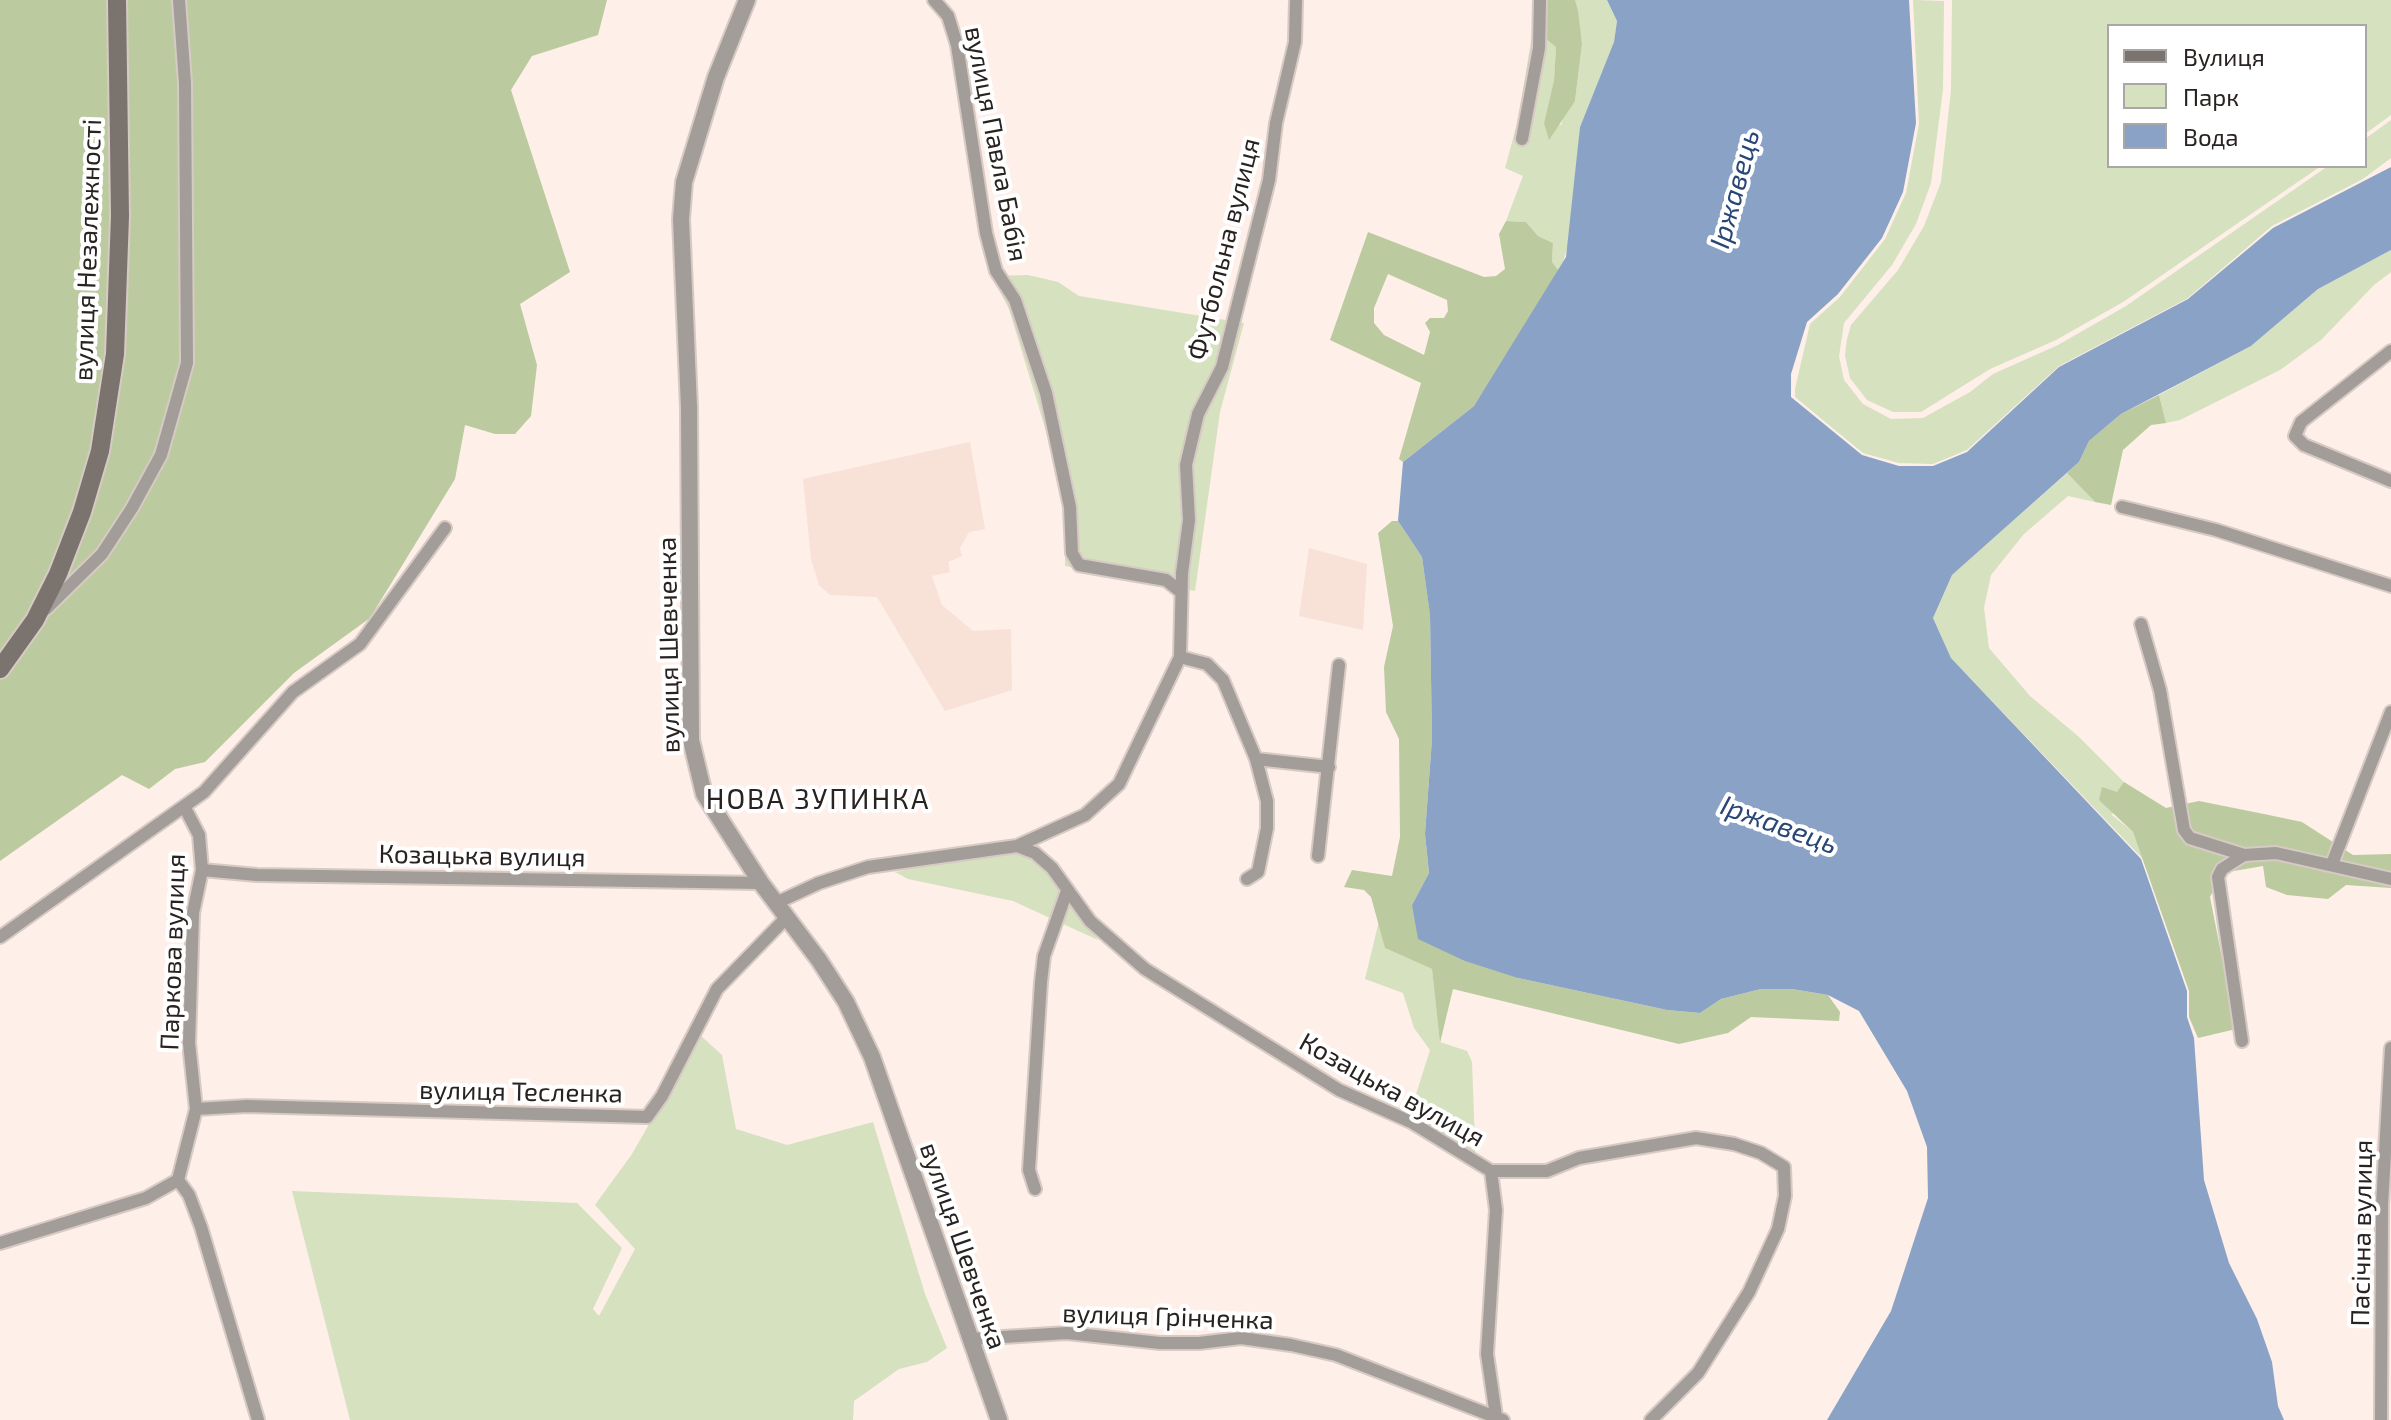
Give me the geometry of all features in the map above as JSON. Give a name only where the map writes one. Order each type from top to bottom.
[{"type":"main road","name":"вулиця Незалежності","points":[[0,669],[35,620],[58,574],[82,512],[100,451],[115,354],[120,216],[117,0]]},
{"type":"street","points":[[35,620],[102,554],[132,508],[161,455],[187,363],[185,83],[179,0]]},
{"type":"street","name":"вулиця Шевченка","points":[[747,0],[716,77],[684,182],[681,219],[689,407],[691,740],[704,794],[761,883],[846,1002],[872,1057],[999,1420]]},
{"type":"street","name":"вулиця Павла Бабія","points":[[934,0],[948,16],[957,45],[986,233],[996,271],[1015,300],[1046,393],[1070,507],[1072,553],[1079,565],[1166,580],[1181,592]]},
{"type":"street","name":"Футбольна вулиця","points":[[1180,657],[1181,592],[1189,520],[1188,447],[1207,390],[1222,367],[1269,180],[1276,123],[1295,42],[1296,0]]},
{"type":"street","points":[[1522,139],[1539,48],[1540,0]]},
{"type":"street","points":[[2391,351],[2301,422],[2295,436],[2304,445],[2391,481]]},
{"type":"street","points":[[2122,507],[2216,530],[2391,586]]},
{"type":"street","points":[[0,937],[185,808],[293,692],[360,644],[445,528]]},
{"type":"street","points":[[2141,624],[2160,690],[2184,830],[2198,842],[2244,855],[2276,853],[2391,879]]},
{"type":"street","points":[[776,903],[819,883],[868,867],[1017,846],[1085,815],[1119,784],[1180,657],[1207,664],[1223,680],[1256,759],[1267,801],[1267,828],[1258,872],[1247,879]]},
{"type":"street","points":[[1318,856],[1339,665]]},
{"type":"street","points":[[2332,864],[2391,712]]},
{"type":"street","points":[[1256,759],[1329,767]]},
{"type":"street","name":"Паркова вулиця","points":[[178,1180],[196,1109],[189,1043],[193,913],[202,870],[199,835],[185,808]]},
{"type":"street","name":"Козацька вулиця","points":[[1017,846],[1035,853],[1052,868],[1067,891],[1111,943],[1145,969],[1339,1090],[1411,1122],[1491,1171],[1547,1171],[1579,1158],[1696,1138],[1734,1144],[1761,1153],[1784,1167],[1785,1196],[1778,1229],[1749,1292],[1698,1373],[1651,1420]]},
{"type":"street","points":[[2242,1041],[2218,877],[2222,869],[2244,855]]},
{"type":"street","name":"Козацька вулиця","points":[[202,870],[257,875],[761,883]]},
{"type":"street","points":[[1035,1189],[1029,1170],[1041,982],[1044,956],[1067,891]]},
{"type":"street","name":"вулиця Тесленка","points":[[196,1109],[247,1106],[647,1117],[662,1096],[717,989],[787,917]]},
{"type":"street","name":"Пасічна вулиця","points":[[2381,1420],[2382,1205],[2391,1048]]},
{"type":"street","name":"вулиця Грінченка","points":[[1491,1171],[1496,1210],[1487,1354],[1499,1418]]},
{"type":"street","points":[[0,1243],[146,1198],[178,1180],[189,1195],[201,1227],[258,1420]]},
{"type":"street","name":"вулиця Грінченка","points":[[971,1339],[1067,1333],[1160,1343],[1199,1343],[1241,1338],[1291,1345],[1336,1355],[1499,1418]]},
{"type":"shaded area","points":[[970,442],[985,529],[969,532],[960,548],[962,556],[948,562],[950,572],[932,576],[942,605],[973,631],[1011,629],[1012,690],[945,711],[877,597],[830,595],[819,585],[811,559],[803,479]]},
{"type":"shaded area","points":[[1309,548],[1367,564],[1363,630],[1299,616]]},
{"type":"green space","points":[[0,0],[607,0],[598,35],[532,56],[511,90],[570,272],[520,304],[537,365],[531,416],[515,434],[495,434],[465,425],[455,479],[370,618],[294,673],[205,762],[175,769],[149,789],[122,775],[0,861]]},
{"type":"green space","points":[[1532,0],[1575,0],[1578,11],[1582,44],[1575,101],[1549,140],[1544,123],[1554,80],[1556,47],[1533,29]]},
{"type":"green space","points":[[1575,0],[1607,0],[1617,21],[1614,43],[1580,127],[1571,236],[1560,272],[1552,262],[1553,243],[1538,236],[1526,222],[1506,221],[1523,176],[1505,168],[1518,120],[1533,29],[1556,47],[1554,80],[1544,123],[1561,125],[1565,112],[1575,101],[1582,44]]},
{"type":"green space","points":[[1913,0],[1944,1],[1943,89],[1931,183],[1916,224],[1892,265],[1844,323],[1839,356],[1844,380],[1863,404],[1891,419],[1923,418],[1970,392],[1993,374],[2058,345],[2126,306],[2325,168],[2367,168],[2367,138],[2391,120],[2391,158],[2363,179],[2272,226],[2188,298],[2059,366],[1967,450],[1933,464],[1899,463],[1863,453],[1795,397],[1795,389],[1810,324],[1840,297],[1885,239],[1906,193],[1919,124]]},
{"type":"green space","points":[[1952,0],[2391,0],[2391,115],[2367,133],[2367,24],[2107,24],[2107,168],[2318,168],[2123,302],[2056,340],[1990,369],[1921,412],[1893,412],[1867,400],[1850,378],[1845,356],[1847,339],[1851,325],[1898,270],[1924,226],[1941,182],[1951,90]]},
{"type":"green space","points":[[1506,221],[1526,222],[1538,236],[1553,243],[1552,262],[1560,272],[1474,406],[1403,462],[1399,459],[1421,383],[1330,340],[1368,232],[1484,277],[1496,276],[1505,269],[1499,234]],"holes":[[[1388,274],[1447,300],[1448,311],[1444,318],[1430,318],[1425,323],[1430,332],[1424,355],[1384,335],[1374,323],[1374,308]]]},
{"type":"green space","points":[[2391,250],[2391,272],[2374,285],[2321,340],[2280,370],[2180,420],[2166,423],[2159,395],[2251,346],[2318,289]]},
{"type":"green space","points":[[1028,275],[1058,282],[1079,296],[1244,323],[1220,412],[1195,591],[1065,566],[1065,510],[1052,451],[1009,309],[992,276]]},
{"type":"green space","points":[[2159,395],[2166,423],[2151,425],[2123,450],[2111,505],[2095,502],[2067,473],[2079,462],[2089,441],[2121,414]]},
{"type":"green space","points":[[2067,473],[2095,502],[2068,496],[2024,534],[1991,575],[1984,608],[1989,648],[2030,696],[2078,736],[2124,782],[2112,815],[2133,832],[2143,859],[1951,658],[1933,618],[1952,575]]},
{"type":"green space","points":[[1392,521],[1398,521],[1422,557],[1430,614],[1432,739],[1425,834],[1429,873],[1412,905],[1518,978],[1667,1010],[1700,1013],[1721,999],[1761,989],[1792,989],[1828,995],[1840,1012],[1839,1021],[1751,1017],[1728,1033],[1679,1044],[1453,989],[1440,1043],[1432,969],[1385,948],[1371,897],[1364,890],[1344,887],[1352,870],[1392,876],[1400,837],[1399,739],[1386,712],[1384,667],[1393,626],[1378,533]]},
{"type":"green space","points":[[2124,782],[2166,808],[2199,801],[2264,814],[2302,822],[2353,855],[2391,854],[2391,888],[2346,885],[2328,899],[2287,895],[2266,887],[2263,866],[2222,873],[2210,897],[2236,1029],[2198,1038],[2189,1017],[2189,991],[2133,832],[2099,800],[2102,787],[2117,792]]},
{"type":"green space","points":[[1024,853],[1053,874],[1098,940],[1013,901],[908,879],[895,872],[976,856]]},
{"type":"green space","points":[[1379,921],[1385,948],[1432,969],[1440,1042],[1467,1051],[1472,1062],[1476,1170],[1406,1126],[1430,1050],[1414,1028],[1403,993],[1365,979]]},
{"type":"green space","points":[[700,1035],[722,1055],[736,1129],[787,1145],[873,1122],[925,1294],[947,1348],[927,1362],[899,1369],[854,1401],[853,1420],[350,1420],[292,1191],[577,1203],[622,1248],[593,1309],[599,1316],[635,1249],[595,1205],[632,1154]]},
{"type":"water","name":"Іржавець","points":[[1607,0],[1909,0],[1916,123],[1903,192],[1882,238],[1838,294],[1807,322],[1791,374],[1791,397],[1862,455],[1899,466],[1933,466],[1967,452],[2059,367],[2188,299],[2273,228],[2391,167],[2391,250],[2318,289],[2251,346],[2121,414],[2089,441],[2079,462],[1952,575],[1933,618],[1951,658],[2141,859],[2187,991],[2187,1017],[2194,1038],[2204,1180],[2229,1263],[2257,1319],[2272,1362],[2278,1406],[2284,1420],[1827,1420],[1891,1311],[1928,1198],[1927,1147],[1907,1091],[1859,1011],[1828,995],[1792,989],[1761,989],[1721,999],[1700,1013],[1667,1010],[1518,978],[1465,961],[1418,939],[1412,905],[1429,873],[1425,834],[1432,739],[1430,615],[1422,557],[1398,521],[1403,462],[1474,406],[1566,257],[1580,127],[1614,42],[1617,21]]},
{"type":"district","name":"НОВА ЗУПИНКА","points":[[818,800]]}]
